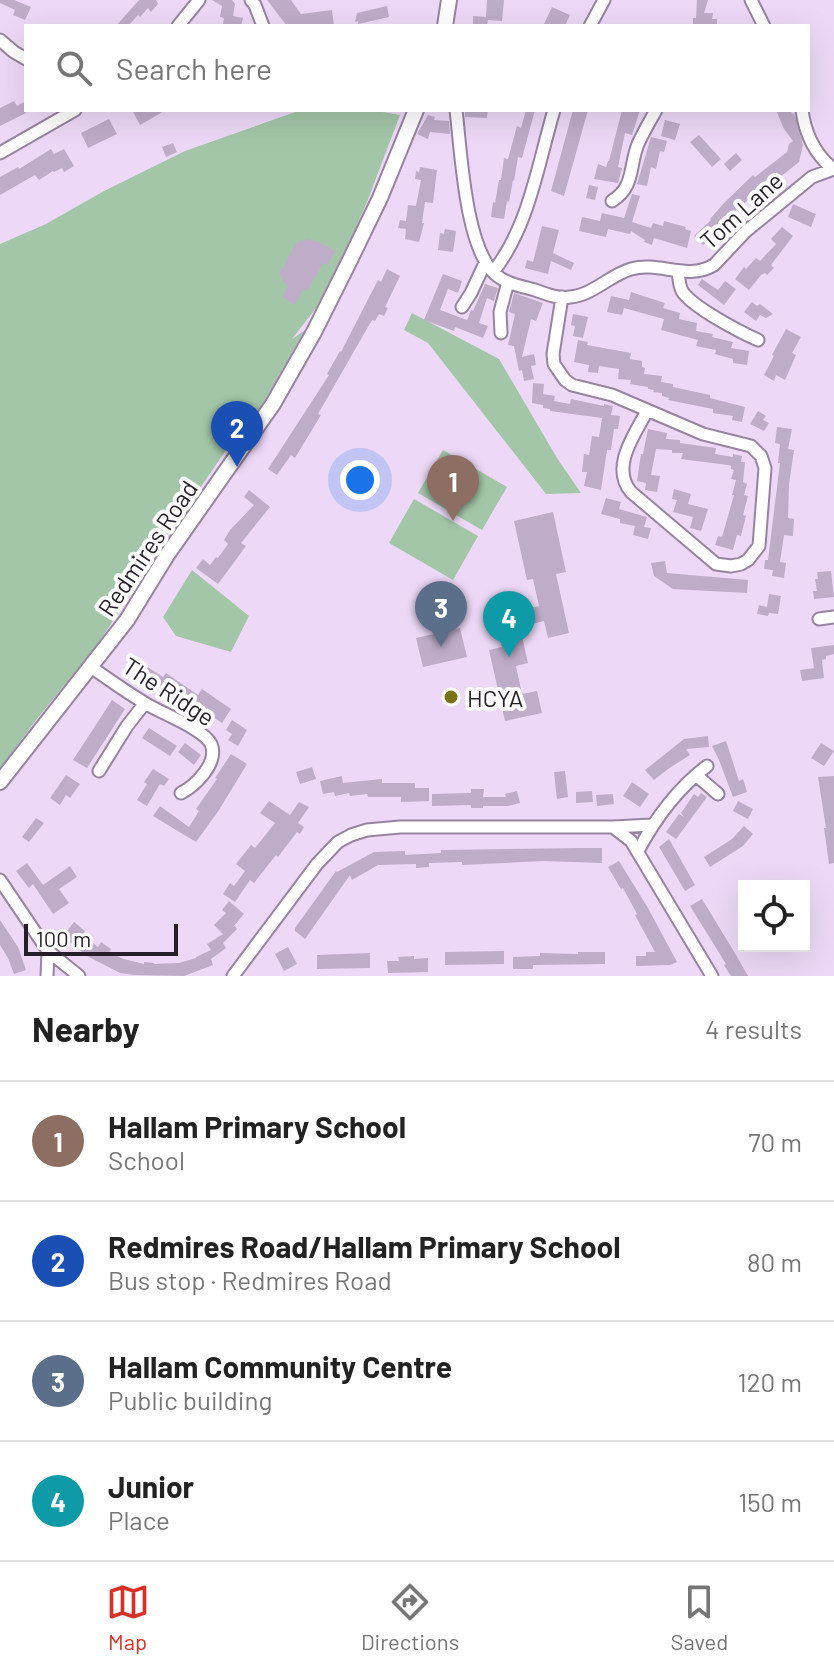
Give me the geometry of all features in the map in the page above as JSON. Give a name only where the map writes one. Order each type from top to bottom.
[{"type":"street","points":[[180,24],[199,0]]},
{"type":"street","points":[[251,0],[262,24]]},
{"type":"street","points":[[446,24],[449,0]]},
{"type":"street","points":[[591,24],[604,0]]},
{"type":"street","points":[[751,0],[763,24]]},
{"type":"street","points":[[0,40],[24,58]]},
{"type":"street","points":[[0,153],[67,112]]},
{"type":"street","name":"Redmires Road","points":[[0,782],[127,620],[167,555],[273,404],[350,260],[380,198],[415,112]]},
{"type":"street","points":[[456,112],[465,189],[478,245],[489,268],[508,282],[562,297],[553,354],[554,364],[565,380],[572,385],[612,395],[703,434],[751,446],[761,456],[765,468],[759,546],[748,560],[731,566],[716,564],[625,484],[622,466],[647,411]]},
{"type":"street","points":[[462,307],[489,268],[510,246],[524,216],[553,112]]},
{"type":"street","points":[[612,201],[627,187],[637,146],[655,112]]},
{"type":"street","points":[[802,112],[807,135],[822,160],[834,169]]},
{"type":"street","name":"Tom Lane","points":[[562,297],[581,295],[623,271],[637,267],[678,272],[702,270],[714,265],[745,232],[812,177],[834,169]]},
{"type":"street","points":[[678,272],[681,289],[686,296],[758,340]]},
{"type":"street","points":[[501,333],[500,312],[508,282]]},
{"type":"street","points":[[819,619],[834,617]]},
{"type":"street","name":"The Ridge","points":[[91,667],[145,703],[184,723],[204,736],[211,745],[209,764],[199,781],[181,793]]},
{"type":"street","points":[[99,771],[145,703]]},
{"type":"street","points":[[638,851],[652,825],[683,786],[707,766]]},
{"type":"street","points":[[696,775],[718,794]]},
{"type":"street","points":[[233,976],[328,851],[351,835],[400,827],[652,825]]},
{"type":"street","points":[[613,827],[638,851],[712,976]]},
{"type":"street","points":[[0,880],[48,951],[79,976]]},
{"type":"street","points":[[47,976],[48,951]]},
{"type":"green space","points":[[295,112],[383,112],[400,115],[344,254],[316,308],[292,339],[304,331],[261,407],[242,427],[136,577],[135,587],[97,645],[0,769],[0,244],[46,224],[185,151]]},
{"type":"green space","points":[[412,313],[499,359],[581,493],[546,494],[428,343],[404,330]]},
{"type":"green space","points":[[443,450],[507,487],[482,530],[418,493]]},
{"type":"green space","points":[[414,499],[478,536],[453,580],[389,543]]},
{"type":"green space","points":[[192,570],[249,616],[231,652],[176,636],[163,617]]},
{"type":"building","points":[[0,0],[14,0],[31,7],[25,20],[13,15],[15,10],[0,3]]},
{"type":"building","points":[[139,0],[156,0],[158,4],[151,12],[148,8],[130,24],[118,24]]},
{"type":"building","points":[[212,0],[232,0],[235,4],[233,16],[243,18],[242,24],[223,24],[224,18],[220,17],[222,6]]},
{"type":"building","points":[[267,0],[291,0],[301,14],[332,10],[334,24],[285,24]]},
{"type":"building","points":[[487,0],[504,0],[502,21],[488,20],[487,24],[473,24],[473,16],[486,17]]},
{"type":"building","points":[[697,0],[708,0],[704,13],[713,13],[712,19],[717,19],[717,24],[693,24],[693,18],[696,18]]},
{"type":"building","points":[[387,6],[389,17],[358,24],[358,21],[355,22],[357,13]]},
{"type":"building","points":[[552,7],[570,15],[566,24],[544,24]]},
{"type":"building","points":[[14,101],[17,106],[24,102],[26,113],[0,126],[0,108]]},
{"type":"building","points":[[133,112],[163,112],[140,125]]},
{"type":"building","points":[[465,112],[488,112],[487,118],[465,117]]},
{"type":"building","points":[[525,112],[534,112],[522,158],[518,157],[504,219],[491,217],[504,158],[508,159],[517,126],[521,128]]},
{"type":"building","points":[[572,112],[587,112],[564,196],[551,191]]},
{"type":"building","points":[[621,112],[639,112],[632,135],[625,133],[618,183],[594,179],[598,164],[606,167]]},
{"type":"building","points":[[777,112],[794,113],[803,145],[799,162],[736,210],[703,245],[694,236],[753,175],[755,177],[787,152],[793,141]]},
{"type":"building","points":[[428,115],[435,117],[434,120],[449,121],[450,134],[430,132],[428,139],[417,134]]},
{"type":"building","points":[[109,119],[117,134],[88,148],[81,133]]},
{"type":"building","points":[[665,120],[680,124],[675,140],[661,136]]},
{"type":"building","points":[[699,135],[721,159],[712,167],[690,142]]},
{"type":"building","points":[[651,137],[667,141],[664,152],[660,151],[656,169],[651,167],[647,186],[637,184]]},
{"type":"building","points":[[173,143],[177,152],[166,157],[162,147]]},
{"type":"building","points":[[51,149],[54,154],[64,149],[74,166],[64,172],[62,168],[53,171],[39,180],[35,175],[0,195],[0,177]]},
{"type":"building","points":[[736,153],[742,160],[730,171],[724,164]]},
{"type":"building","points":[[420,167],[437,170],[433,203],[425,202],[419,242],[405,239],[406,229],[398,228],[400,220],[406,221],[408,205],[416,206],[421,180],[415,179]]},
{"type":"building","points":[[589,185],[598,187],[595,200],[586,198]]},
{"type":"building","points":[[632,194],[640,196],[632,222],[651,228],[653,223],[663,226],[664,221],[686,227],[691,231],[687,248],[654,238],[652,245],[631,231],[630,234],[608,229],[606,237],[579,231],[582,217],[600,221],[602,213],[624,218]]},
{"type":"building","points":[[793,204],[816,214],[811,227],[788,217]]},
{"type":"building","points":[[542,226],[559,230],[553,253],[574,263],[571,270],[551,261],[548,274],[525,268],[527,260],[533,262]]},
{"type":"building","points":[[782,227],[793,236],[771,265],[774,268],[767,275],[761,275],[749,290],[735,279],[744,267],[746,269],[756,258],[760,261],[776,244],[771,239]]},
{"type":"building","points":[[445,229],[456,231],[453,252],[438,250],[440,233],[444,234]]},
{"type":"building","points":[[309,239],[335,251],[328,265],[323,263],[307,291],[303,289],[295,305],[282,297],[288,286],[279,275],[295,245]]},
{"type":"building","points":[[387,269],[400,276],[385,307],[388,308],[384,316],[379,314],[375,321],[372,320],[295,458],[291,455],[277,475],[268,469],[329,375],[378,280],[381,282]]},
{"type":"building","points":[[443,274],[462,281],[458,293],[448,289],[440,310],[467,320],[485,284],[498,288],[494,301],[487,298],[479,323],[488,326],[483,338],[424,320]]},
{"type":"building","points":[[702,279],[718,290],[725,281],[736,289],[724,305],[698,285]]},
{"type":"building","points":[[631,292],[665,303],[663,308],[680,313],[679,319],[697,323],[696,331],[733,342],[731,348],[749,351],[747,365],[733,363],[733,359],[715,354],[716,350],[696,346],[698,340],[661,330],[664,319],[624,308],[622,315],[607,312],[611,296],[629,300]]},
{"type":"building","points":[[514,293],[543,303],[536,321],[531,319],[522,357],[534,354],[536,365],[531,366],[534,379],[524,381],[514,346],[508,345],[515,314],[509,312]]},
{"type":"building","points":[[752,302],[773,314],[766,318],[760,315],[756,321],[744,312]]},
{"type":"building","points":[[573,314],[588,317],[583,338],[573,336]]},
{"type":"building","points":[[786,329],[801,337],[792,353],[796,355],[785,380],[776,375],[774,381],[764,375]]},
{"type":"building","points":[[578,340],[588,342],[587,345],[631,353],[630,359],[642,361],[644,374],[662,376],[661,382],[673,384],[673,387],[745,407],[742,422],[732,420],[733,416],[713,413],[713,409],[668,400],[662,393],[653,392],[648,387],[618,379],[619,369],[599,366],[598,373],[588,372],[589,365],[574,362]]},
{"type":"building","points":[[533,383],[544,384],[543,394],[555,396],[554,401],[570,404],[571,399],[613,406],[611,415],[620,416],[618,429],[614,429],[611,450],[607,450],[601,490],[584,486],[587,472],[582,472],[584,454],[589,455],[592,436],[599,437],[602,418],[550,411],[543,405],[532,403]]},
{"type":"building","points":[[758,411],[766,416],[763,420],[769,423],[764,431],[750,424]]},
{"type":"building","points":[[777,427],[792,429],[788,449],[794,450],[788,518],[794,519],[793,536],[784,535],[780,562],[786,563],[784,578],[772,576],[773,570],[764,569],[765,560],[768,560],[780,463],[780,444],[775,443]]},
{"type":"building","points":[[648,429],[667,433],[666,439],[680,440],[680,443],[716,448],[715,454],[742,456],[741,462],[745,462],[743,482],[747,484],[744,495],[748,496],[741,536],[737,535],[733,550],[715,545],[718,536],[722,537],[734,495],[736,480],[731,479],[734,470],[728,465],[681,459],[683,453],[656,449],[651,475],[660,476],[657,492],[645,490],[646,483],[637,481]]},
{"type":"building","points":[[674,489],[691,494],[688,504],[708,509],[701,531],[690,528],[693,517],[673,512],[677,500],[672,499]]},
{"type":"building","points":[[249,490],[270,507],[241,543],[246,546],[218,584],[196,568],[203,559],[210,565],[228,544],[224,540],[230,530],[254,505],[244,497]]},
{"type":"building","points":[[606,498],[621,502],[619,509],[647,517],[644,527],[651,528],[648,539],[633,535],[635,526],[601,514]]},
{"type":"building","points":[[553,512],[566,572],[556,574],[569,633],[548,638],[544,621],[520,627],[528,663],[516,666],[522,694],[537,691],[542,713],[505,721],[489,650],[502,647],[491,599],[516,593],[520,610],[539,606],[533,579],[527,580],[514,521]]},
{"type":"building","points":[[665,561],[667,573],[748,580],[747,593],[673,589],[654,576],[651,563]]},
{"type":"building","points":[[831,571],[834,597],[814,599],[817,572]]},
{"type":"building","points":[[769,594],[781,596],[778,614],[757,614],[759,605],[767,607]]},
{"type":"building","points":[[460,628],[467,657],[423,667],[416,638]]},
{"type":"building","points":[[834,645],[834,654],[822,660],[824,678],[802,681],[800,670],[814,668],[811,648]]},
{"type":"building","points":[[146,666],[163,677],[166,673],[198,695],[202,689],[231,709],[222,723],[205,712],[203,714],[139,675]]},
{"type":"building","points":[[112,700],[125,709],[87,768],[73,760]]},
{"type":"building","points":[[232,720],[247,730],[238,746],[228,740],[232,734],[226,730]]},
{"type":"building","points":[[149,728],[177,746],[170,756],[142,738]]},
{"type":"building","points":[[708,736],[709,747],[686,749],[690,755],[654,780],[645,770],[684,739]]},
{"type":"building","points":[[726,741],[739,781],[743,779],[747,792],[733,797],[712,746]]},
{"type":"building","points":[[185,743],[201,755],[194,765],[178,752]]},
{"type":"building","points":[[821,743],[834,751],[824,766],[811,758]]},
{"type":"building","points":[[231,754],[247,764],[196,842],[153,816],[160,806],[189,827],[199,811],[196,809]]},
{"type":"building","points":[[312,767],[316,779],[300,784],[296,772]]},
{"type":"building","points":[[153,769],[169,779],[164,786],[160,784],[147,806],[137,800]]},
{"type":"building","points":[[565,771],[568,797],[557,799],[554,772]]},
{"type":"building","points":[[66,775],[80,784],[70,798],[66,795],[60,805],[50,798]]},
{"type":"building","points":[[342,776],[343,783],[382,779],[382,783],[415,783],[415,788],[429,788],[429,801],[401,802],[401,797],[368,797],[367,794],[323,794],[320,781]]},
{"type":"building","points":[[834,776],[834,863],[829,864],[818,777]]},
{"type":"building","points":[[632,782],[649,794],[640,807],[623,796]]},
{"type":"building","points":[[471,789],[484,789],[483,797],[506,797],[505,794],[517,791],[520,803],[483,808],[471,808],[471,805],[432,806],[432,794],[471,793]]},
{"type":"building","points":[[592,791],[593,802],[576,803],[576,792]]},
{"type":"building","points":[[701,793],[707,797],[676,839],[666,832],[679,814],[684,817],[681,813],[694,794],[698,797]]},
{"type":"building","points":[[613,794],[614,804],[597,806],[596,795]]},
{"type":"building","points":[[269,801],[290,815],[299,802],[309,807],[298,823],[304,827],[254,883],[250,880],[235,902],[223,894],[230,883],[234,886],[245,871],[236,864],[251,845],[255,848],[275,823],[260,813]]},
{"type":"building","points":[[738,801],[753,809],[748,819],[733,811]]},
{"type":"building","points":[[36,818],[44,823],[29,842],[22,837]]},
{"type":"building","points":[[744,826],[753,834],[743,846],[710,867],[704,857],[732,839]]},
{"type":"building","points":[[669,839],[695,885],[685,891],[659,847]]},
{"type":"building","points":[[602,848],[602,863],[543,861],[462,865],[462,862],[429,863],[429,867],[416,868],[416,864],[378,865],[352,880],[350,875],[305,939],[295,931],[336,871],[374,852],[405,851],[405,855],[441,853],[441,850]]},
{"type":"building","points":[[619,861],[677,962],[636,966],[636,956],[655,952],[623,888],[608,867]]},
{"type":"building","points":[[27,863],[43,885],[70,866],[77,877],[59,889],[69,903],[53,914],[33,884],[29,888],[16,871]]},
{"type":"building","points":[[702,899],[748,976],[731,976],[724,965],[690,906]]},
{"type":"building","points":[[229,901],[244,914],[233,927],[237,929],[223,943],[226,948],[211,959],[213,965],[184,976],[120,973],[87,956],[63,936],[74,922],[85,931],[82,935],[98,947],[101,942],[111,949],[109,953],[124,959],[144,964],[179,963],[211,950],[207,944],[223,934],[214,925],[226,913],[222,910]]},
{"type":"building","points":[[0,920],[18,947],[26,970],[14,974],[0,945]]},
{"type":"building","points":[[288,947],[297,964],[284,971],[275,954]]},
{"type":"building","points":[[504,951],[504,964],[445,965],[445,952]]},
{"type":"building","points":[[605,952],[605,964],[533,965],[533,969],[513,969],[513,957]]},
{"type":"building","points":[[370,953],[370,968],[317,969],[317,955]]},
{"type":"building","points":[[414,956],[414,959],[428,958],[428,972],[388,973],[387,961]]},
{"type":"place","name":"Redmires Road/Hallam Primary School","points":[[237,467]]},
{"type":"place","name":"Hallam Primary School","points":[[453,521]]},
{"type":"place","name":"Hallam Community Centre","points":[[441,647]]},
{"type":"place","name":"Junior","points":[[509,657]]},
{"type":"place","name":"HCYA","points":[[451,697]]}]
